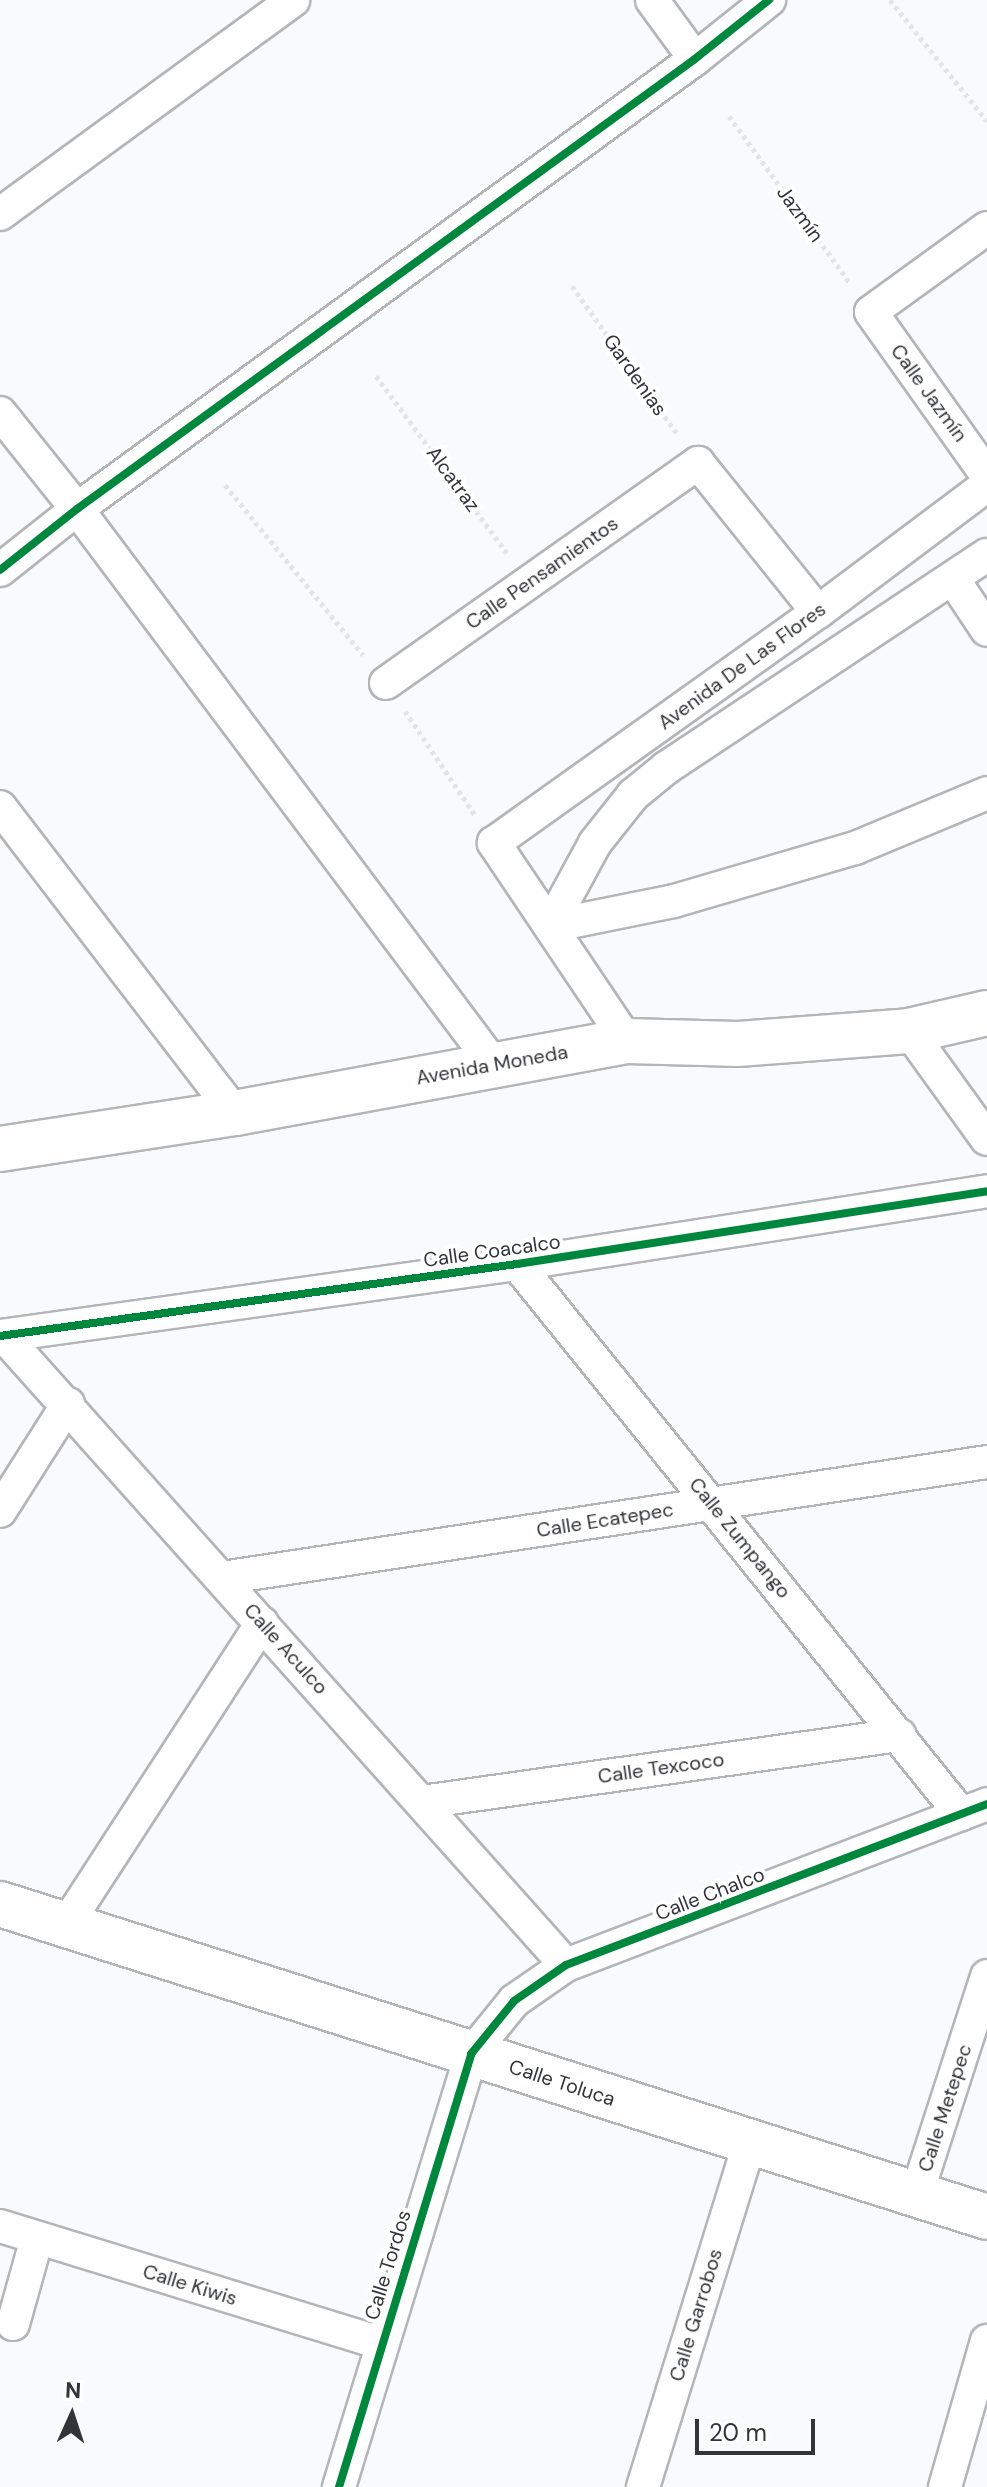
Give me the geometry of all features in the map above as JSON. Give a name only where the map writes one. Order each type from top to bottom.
[{"type":"main road","name":"Avenida Moneda","points":[[0,1149],[235,1113],[627,1041],[738,1044],[909,1031],[987,1013]]},
{"type":"main road","name":"Calle Toluca","points":[[0,1904],[987,2217]]},
{"type":"street","points":[[0,214],[293,0]]},
{"type":"street","points":[[652,0],[695,59]]},
{"type":"street","points":[[0,570],[77,509],[695,59],[769,0]]},
{"type":"street","points":[[871,312],[987,228]]},
{"type":"street","name":"Calle Jazmín","points":[[871,312],[987,475]]},
{"type":"street","points":[[0,413],[77,509],[494,1065]]},
{"type":"street","points":[[698,463],[818,612]]},
{"type":"street","name":"Calle Pensamientos","points":[[386,683],[698,463]]},
{"type":"street","name":"Avenida De Las Flores","points":[[550,926],[494,843],[818,612],[987,485]]},
{"type":"street","points":[[550,926],[595,843],[633,795],[666,768],[987,555]]},
{"type":"street","points":[[881,565],[915,604]]},
{"type":"street","points":[[953,579],[987,630]]},
{"type":"street","points":[[550,926],[674,901],[855,848],[987,793]]},
{"type":"street","points":[[0,807],[235,1113]]},
{"type":"street","points":[[550,926],[627,1041]]},
{"type":"street","points":[[909,1031],[987,1139]]},
{"type":"street","name":"Calle Coacalco","points":[[2,1336],[517,1264],[987,1191]]},
{"type":"street","name":"Calle Zumpango","points":[[517,1264],[899,1735],[974,1809]]},
{"type":"street","name":"Calle Aculco","points":[[2,1336],[68,1404],[566,1965]]},
{"type":"street","points":[[0,1511],[68,1404]]},
{"type":"street","name":"Calle Ecatepec","points":[[222,1578],[987,1462]]},
{"type":"street","points":[[66,1925],[262,1623]]},
{"type":"street","name":"Calle Texcoco","points":[[422,1802],[899,1735]]},
{"type":"street","name":"Calle Chalco","points":[[471,2054],[514,2001],[566,1965],[974,1809]]},
{"type":"street","name":"Calle Metepec","points":[[917,2193],[987,1976]]},
{"type":"street","name":"Calle Tordos","points":[[339,2487],[471,2054]]},
{"type":"street","name":"Calle Garrobos","points":[[643,2487],[750,2142]]},
{"type":"street","name":"Calle Kiwis","points":[[0,2226],[381,2343]]},
{"type":"street","points":[[13,2324],[37,2238]]},
{"type":"street","points":[[945,2487],[987,2341]]},
{"type":"path","points":[[890,0],[987,121]]},
{"type":"cycle path","points":[[0,570],[77,509],[695,59],[769,0]]},
{"type":"cycle path","points":[[0,1336],[517,1264],[987,1191]]},
{"type":"cycle path","points":[[339,2487],[471,2054],[514,2001],[566,1965],[987,1804]]}]
